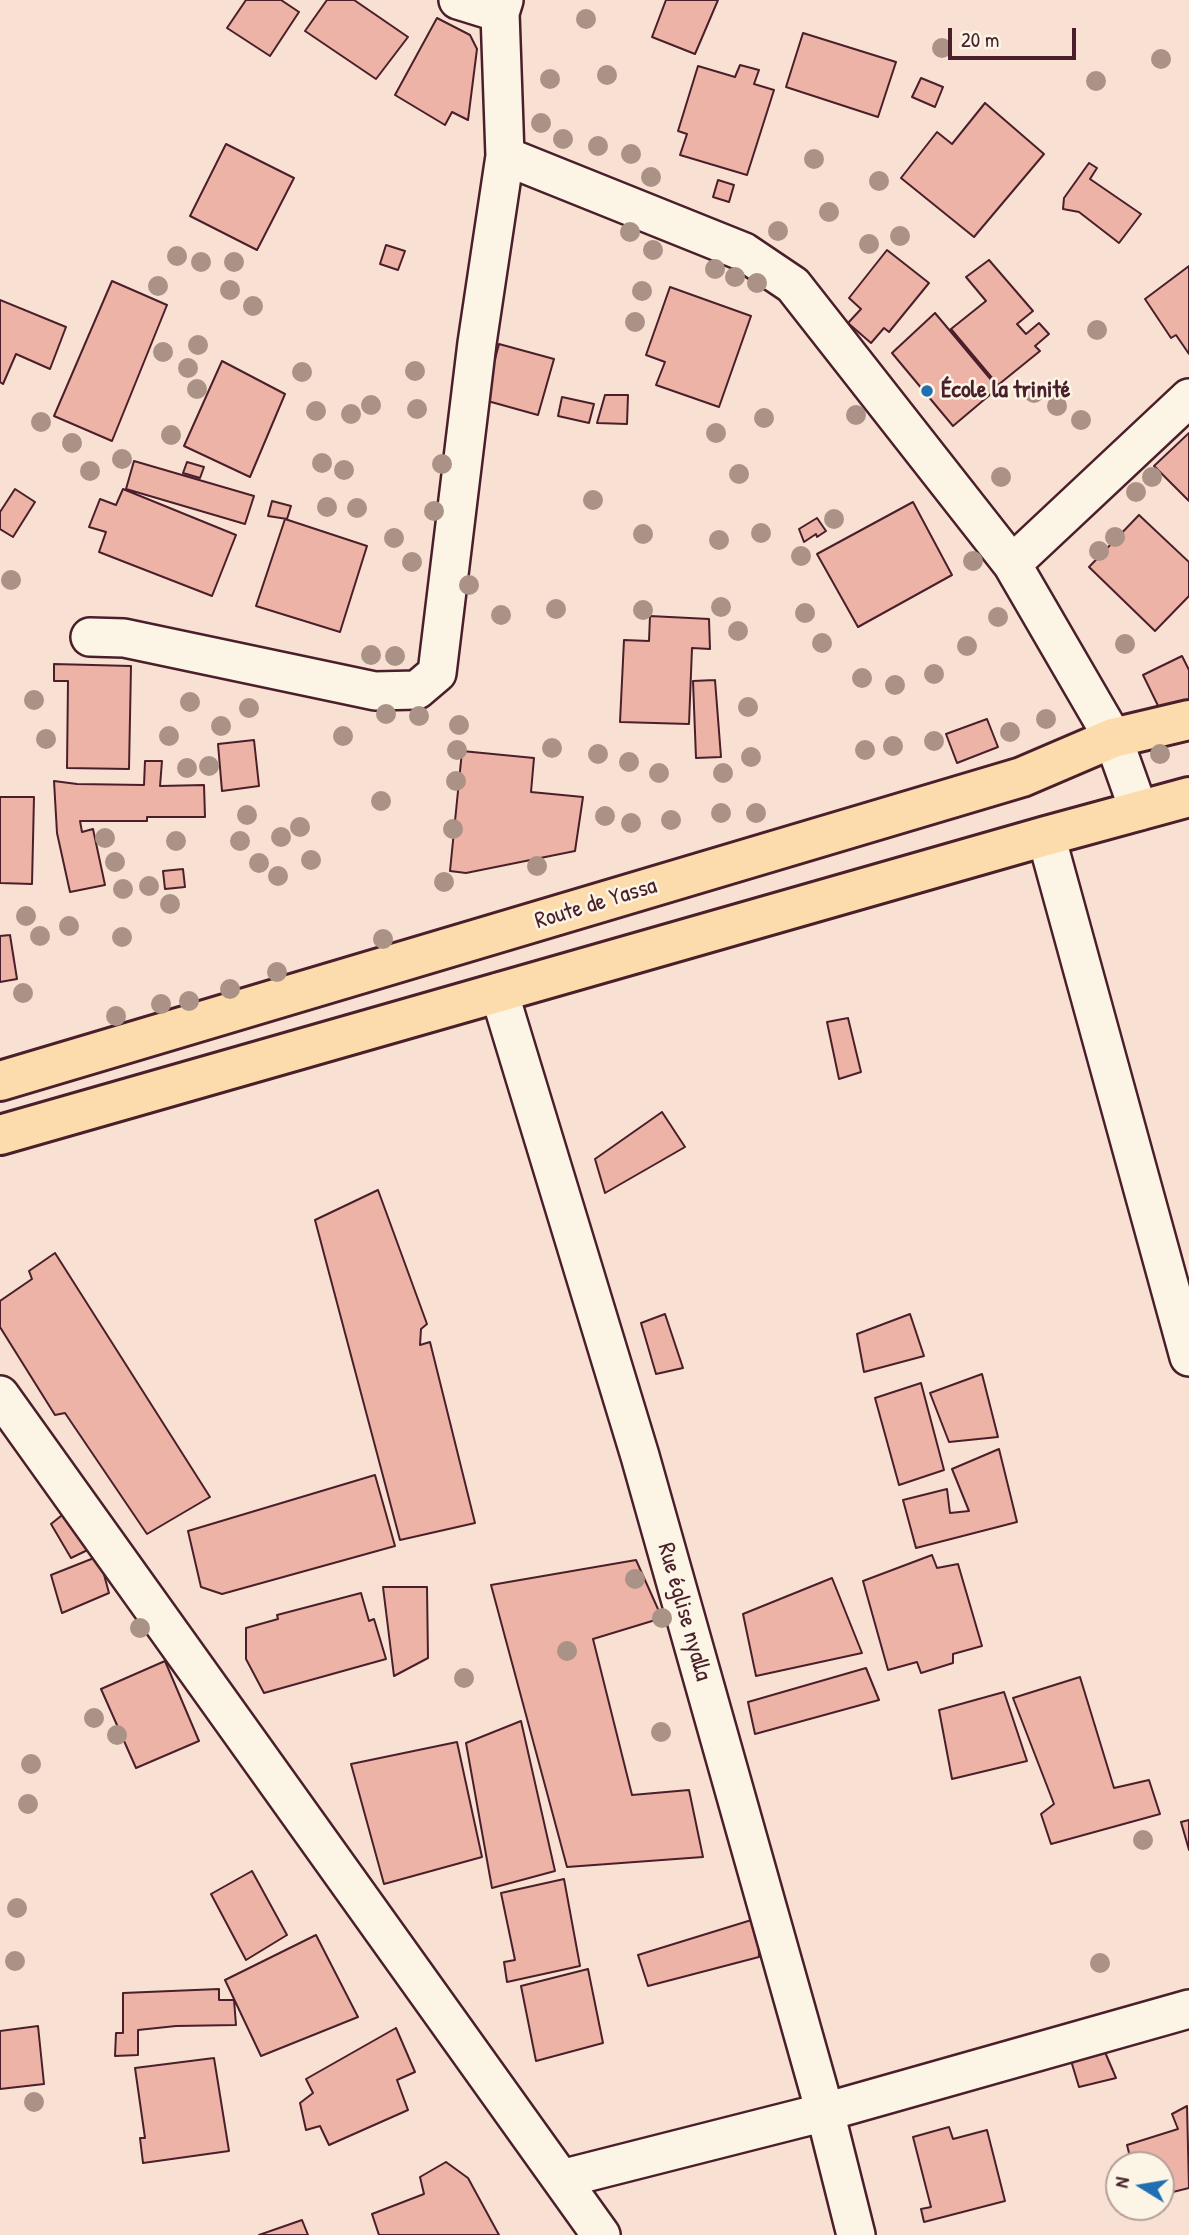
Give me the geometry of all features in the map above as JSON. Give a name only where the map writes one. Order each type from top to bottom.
[{"type":"main road","name":"Route de Yassa","points":[[0,1081],[1022,777],[1113,738],[1189,720]]},
{"type":"main road","points":[[0,1135],[1189,797]]},
{"type":"street","points":[[90,637],[124,638],[375,691],[417,690],[437,673],[477,343],[505,156],[502,6],[458,0]]},
{"type":"street","points":[[505,156],[744,252],[793,285],[1012,564],[1113,738],[1139,811]]},
{"type":"street","points":[[1012,564],[1189,398]]},
{"type":"street","points":[[1046,836],[1189,1357]]},
{"type":"street","name":"Rue église nyalla","points":[[499,992],[640,1456],[825,2112],[856,2235]]},
{"type":"street","points":[[0,1395],[601,2235]]},
{"type":"street","points":[[561,2179],[825,2112],[1189,2009]]},
{"type":"building","points":[[246,0],[281,0],[299,12],[270,56],[227,28]]},
{"type":"building","points":[[327,0],[354,0],[408,37],[376,79],[305,31]]},
{"type":"building","points":[[666,0],[718,0],[695,54],[652,37]]},
{"type":"building","points":[[437,18],[470,35],[477,49],[468,120],[452,112],[445,125],[395,95]]},
{"type":"building","points":[[803,33],[896,62],[878,117],[786,87]]},
{"type":"building","points":[[740,65],[759,70],[754,84],[774,90],[747,175],[680,155],[687,134],[678,131],[698,66],[735,77]]},
{"type":"building","points":[[921,78],[943,87],[935,107],[912,97]]},
{"type":"building","points":[[985,103],[1044,154],[974,237],[901,178],[937,132],[952,144]]},
{"type":"building","points":[[226,144],[294,178],[257,250],[190,216]]},
{"type":"building","points":[[1089,163],[1097,168],[1090,179],[1141,214],[1119,243],[1079,212],[1063,209],[1064,198]]},
{"type":"building","points":[[718,180],[734,185],[729,202],[713,197]]},
{"type":"building","points":[[386,245],[405,251],[398,270],[380,264]]},
{"type":"building","points":[[887,250],[929,283],[889,332],[884,328],[871,343],[848,323],[861,309],[849,298]]},
{"type":"building","points":[[989,260],[1033,311],[1017,324],[1026,334],[1039,323],[1049,334],[1035,346],[1040,351],[998,385],[951,329],[986,301],[966,277]]},
{"type":"building","points":[[1189,266],[1189,354],[1176,335],[1171,338],[1145,299]]},
{"type":"building","points":[[112,281],[167,305],[112,441],[54,416]]},
{"type":"building","points":[[670,287],[751,316],[719,407],[656,385],[665,362],[646,355]]},
{"type":"building","points":[[0,300],[66,327],[50,369],[16,354],[3,384],[0,382]]},
{"type":"building","points":[[935,313],[998,388],[953,426],[892,353]]},
{"type":"building","points":[[499,344],[554,359],[538,415],[484,400]]},
{"type":"building","points":[[222,361],[285,394],[250,477],[184,446]]},
{"type":"building","points":[[605,395],[628,395],[627,424],[597,423]]},
{"type":"building","points":[[562,397],[594,404],[589,423],[558,416]]},
{"type":"building","points":[[1189,433],[1189,501],[1154,466]]},
{"type":"building","points":[[134,461],[254,496],[245,524],[126,489]]},
{"type":"building","points":[[187,462],[204,467],[200,478],[183,473]]},
{"type":"building","points":[[15,489],[35,502],[13,537],[0,529],[0,512]]},
{"type":"building","points":[[123,489],[236,535],[212,596],[99,552],[106,532],[89,527],[100,499],[116,505]]},
{"type":"building","points":[[272,501],[291,506],[287,519],[268,516]]},
{"type":"building","points":[[913,502],[952,575],[858,627],[817,554]]},
{"type":"building","points":[[1139,515],[1189,562],[1189,596],[1155,631],[1089,567]]},
{"type":"building","points":[[817,518],[826,531],[804,542],[799,529]]},
{"type":"building","points":[[285,519],[367,546],[340,632],[256,606]]},
{"type":"building","points":[[650,616],[709,619],[710,649],[692,648],[689,724],[620,722],[624,640],[649,641]]},
{"type":"building","points":[[1182,656],[1189,670],[1189,708],[1165,720],[1143,675]]},
{"type":"building","points":[[54,664],[131,666],[129,769],[67,768],[68,681],[54,681]]},
{"type":"building","points":[[715,680],[721,757],[696,758],[693,681]]},
{"type":"building","points":[[987,719],[998,747],[957,763],[946,734]]},
{"type":"building","points":[[254,740],[259,786],[222,791],[218,744]]},
{"type":"building","points":[[462,751],[534,758],[531,792],[583,797],[575,851],[466,873],[450,871]]},
{"type":"building","points":[[145,761],[162,761],[160,786],[204,785],[205,817],[147,817],[147,821],[80,821],[82,832],[93,829],[105,885],[70,892],[57,833],[54,781],[144,785]]},
{"type":"building","points":[[0,797],[34,797],[32,884],[0,883]]},
{"type":"building","points":[[183,869],[185,887],[165,889],[163,871]]},
{"type":"building","points":[[10,935],[17,979],[0,982],[0,936]]},
{"type":"building","points":[[848,1018],[861,1072],[839,1079],[827,1022]]},
{"type":"building","points":[[662,1112],[685,1147],[605,1193],[595,1159]]},
{"type":"building","points":[[378,1190],[427,1324],[421,1329],[420,1345],[430,1342],[475,1523],[400,1540],[315,1220]]},
{"type":"building","points":[[55,1253],[210,1497],[147,1534],[65,1413],[55,1415],[0,1327],[0,1301],[32,1279],[29,1271]]},
{"type":"building","points":[[665,1314],[683,1368],[656,1374],[641,1323]]},
{"type":"building","points":[[910,1314],[924,1356],[864,1372],[857,1334]]},
{"type":"building","points":[[982,1374],[998,1437],[949,1442],[930,1393]]},
{"type":"building","points":[[921,1383],[944,1470],[899,1485],[875,1398]]},
{"type":"building","points":[[999,1449],[1017,1522],[916,1548],[903,1500],[947,1489],[950,1513],[969,1511],[952,1469]]},
{"type":"building","points":[[375,1475],[395,1546],[222,1594],[201,1587],[188,1531]]},
{"type":"building","points":[[77,1503],[100,1544],[71,1558],[51,1524]]},
{"type":"building","points":[[932,1555],[937,1568],[958,1564],[982,1646],[953,1654],[953,1663],[921,1673],[917,1662],[888,1670],[863,1581]]},
{"type":"building","points":[[99,1556],[109,1593],[62,1613],[51,1575]]},
{"type":"building","points":[[636,1560],[662,1618],[593,1639],[632,1795],[689,1790],[703,1857],[567,1867],[491,1585]]},
{"type":"building","points":[[832,1578],[862,1653],[756,1676],[743,1614]]},
{"type":"building","points":[[383,1587],[427,1587],[428,1658],[394,1676]]},
{"type":"building","points":[[361,1593],[369,1621],[374,1619],[386,1659],[264,1693],[246,1659],[246,1628],[278,1619],[277,1615]]},
{"type":"building","points":[[165,1661],[199,1741],[136,1768],[101,1689]]},
{"type":"building","points":[[866,1668],[879,1700],[755,1734],[748,1702]]},
{"type":"building","points":[[1080,1677],[1114,1788],[1149,1780],[1160,1814],[1051,1844],[1041,1814],[1054,1804],[1013,1698]]},
{"type":"building","points":[[1004,1692],[1027,1761],[952,1779],[939,1710]]},
{"type":"building","points":[[521,1721],[555,1871],[492,1888],[466,1743]]},
{"type":"building","points":[[457,1742],[482,1857],[384,1884],[351,1764]]},
{"type":"building","points":[[1189,1820],[1189,1850],[1181,1822]]},
{"type":"building","points":[[252,1871],[287,1935],[246,1960],[211,1894]]},
{"type":"building","points":[[564,1879],[580,1966],[507,1982],[504,1962],[515,1960],[501,1893]]},
{"type":"building","points":[[758,1918],[759,1957],[648,1986],[638,1955]]},
{"type":"building","points":[[316,1935],[358,2017],[261,2056],[225,1980]]},
{"type":"building","points":[[588,1969],[603,2043],[536,2061],[521,1986]]},
{"type":"building","points":[[219,1989],[219,2000],[234,2000],[236,2025],[138,2030],[138,2055],[115,2056],[116,2033],[123,2033],[123,1993]]},
{"type":"building","points":[[38,2026],[44,2084],[0,2089],[0,2031]]},
{"type":"building","points":[[396,2028],[415,2072],[397,2080],[408,2110],[329,2145],[320,2126],[306,2130],[300,2103],[313,2093],[306,2079]]},
{"type":"building","points":[[1102,2045],[1116,2078],[1079,2087],[1069,2054]]},
{"type":"building","points":[[214,2058],[229,2151],[143,2163],[140,2138],[145,2138],[135,2068]]},
{"type":"building","points":[[1187,2106],[1189,2188],[1175,2192],[1175,2151],[1128,2151],[1127,2145],[1178,2129],[1172,2114]]},
{"type":"building","points":[[949,2127],[953,2139],[987,2130],[1005,2201],[924,2222],[921,2209],[931,2207],[913,2137]]},
{"type":"building","points":[[446,2162],[468,2178],[499,2235],[379,2235],[372,2214],[424,2194],[420,2177]]},
{"type":"building","points":[[302,2220],[308,2235],[259,2235]]},
{"type":"place","name":"École la trinité","points":[[927,391]]}]
